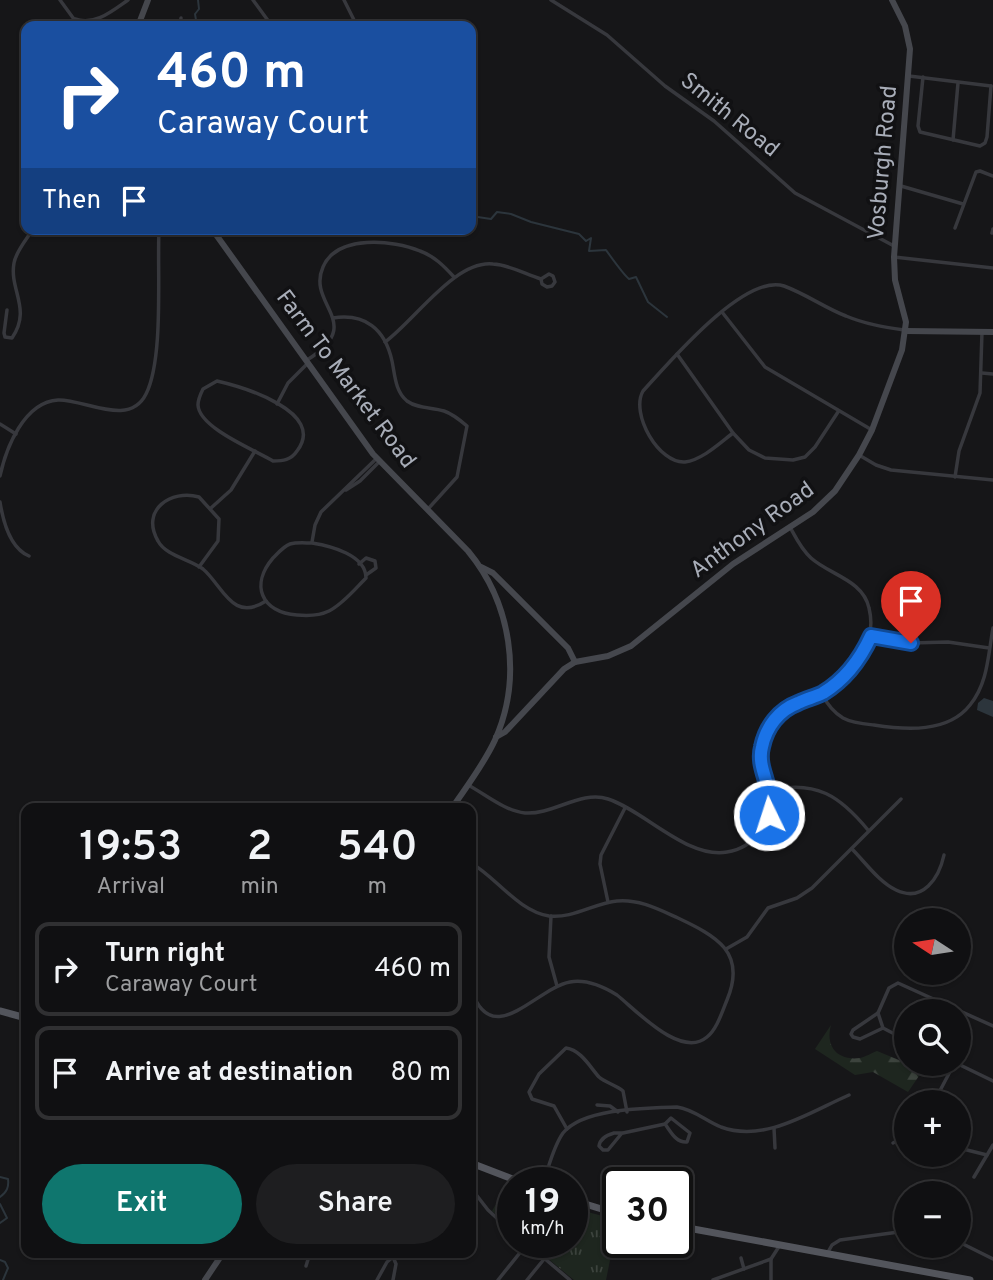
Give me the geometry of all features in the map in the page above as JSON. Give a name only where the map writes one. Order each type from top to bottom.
[{"type":"main road","points":[[0,1011],[21,1017]]},
{"type":"main road","points":[[476,1165],[497,1173]]},
{"type":"main road","points":[[693,1229],[970,1280]]},
{"type":"street","points":[[60,0],[75,19],[82,21]]},
{"type":"street","points":[[89,21],[98,19],[128,0]]},
{"type":"street","points":[[140,21],[148,0]]},
{"type":"street","points":[[253,0],[268,21]]},
{"type":"street","points":[[344,0],[354,21]]},
{"type":"street","name":"Smith Road","points":[[551,0],[607,35],[665,86],[714,121],[795,193],[894,246]]},
{"type":"street","name":"Vosburgh Road","points":[[892,0],[901,15],[908,38],[909,76],[894,246],[895,280],[906,331]]},
{"type":"street","points":[[909,76],[923,77],[992,87],[985,143],[980,146],[924,133],[918,129],[923,77]]},
{"type":"street","points":[[953,140],[958,82]]},
{"type":"street","points":[[955,228],[977,170],[993,176]]},
{"type":"street","points":[[899,185],[963,204]]},
{"type":"street","points":[[6,310],[4,334],[12,338],[22,312],[13,265],[29,235]]},
{"type":"street","points":[[0,476],[5,456],[16,434],[30,414],[50,401],[67,401],[121,411],[135,406],[145,396],[156,351],[159,235]]},
{"type":"street","name":"Farm To Market Road","points":[[216,235],[379,459],[481,567],[501,607],[510,648],[509,688],[496,737],[455,803]]},
{"type":"street","points":[[278,404],[288,383],[306,362],[328,343],[333,334],[333,318],[321,290],[321,274],[328,259],[346,247],[374,242],[417,250],[438,261],[454,277]]},
{"type":"street","points":[[894,257],[993,268]]},
{"type":"street","points":[[385,342],[468,267],[488,263],[501,265],[541,279]]},
{"type":"street","points":[[733,433],[694,460],[683,462],[666,456],[641,423],[638,407],[640,394],[707,323],[756,288],[776,284],[860,321],[906,331],[993,332]]},
{"type":"street","points":[[722,312],[765,367],[838,412],[872,429]]},
{"type":"street","points":[[333,318],[360,318],[374,328],[385,342],[392,359],[397,387],[406,400],[448,413],[467,427],[457,477],[427,510]]},
{"type":"street","name":"Anthony Road","points":[[575,662],[608,656],[631,646],[733,564],[824,503],[859,455],[872,429],[895,371],[906,331]]},
{"type":"street","points":[[955,477],[960,451],[980,393],[982,332]]},
{"type":"street","points":[[677,354],[733,433],[749,450],[765,458],[801,458],[815,447],[838,412]]},
{"type":"street","points":[[982,373],[993,374]]},
{"type":"street","points":[[217,381],[253,392],[278,404],[298,418],[304,433],[299,449],[288,459],[281,461],[273,461],[219,431],[203,416],[198,403],[203,388],[217,381]]},
{"type":"street","points":[[0,424],[16,434]]},
{"type":"street","points":[[211,508],[231,490],[255,451]]},
{"type":"street","points":[[859,455],[885,468],[993,480]]},
{"type":"street","points":[[312,543],[315,525],[321,512],[379,459]]},
{"type":"street","points":[[199,567],[218,541],[219,519],[199,496],[181,494],[170,497],[161,503],[153,523],[158,541],[163,547],[199,567],[234,604],[253,607],[266,601]]},
{"type":"street","points":[[0,502],[12,539],[23,553],[29,556]]},
{"type":"street","points":[[468,785],[510,808],[525,813],[594,797],[607,799],[694,848],[727,852],[743,847],[759,833],[769,815],[771,790],[760,758],[767,731],[786,709],[821,694],[853,667],[863,655],[871,636],[866,597],[851,583],[812,559],[802,549],[790,527]]},
{"type":"street","points":[[359,564],[366,558],[375,561],[376,568],[336,607],[319,615],[282,613],[266,601],[261,586],[267,565],[290,544],[312,543],[340,548],[359,564],[366,575]]},
{"type":"street","points":[[481,567],[490,570],[568,648],[575,662],[564,669],[505,732],[496,737]]},
{"type":"street","points":[[821,694],[838,716],[856,723],[919,728],[941,724],[959,716],[980,690],[986,672],[993,628]]},
{"type":"street","points":[[871,636],[910,643],[948,642],[989,648]]},
{"type":"street","points":[[771,790],[799,786],[820,790],[841,803],[868,831]]},
{"type":"street","points":[[726,949],[747,937],[768,908],[804,894],[901,799]]},
{"type":"street","points":[[608,902],[600,864],[601,855],[625,808]]},
{"type":"street","points":[[852,849],[894,889],[913,893],[926,889],[934,882],[939,875],[944,855]]},
{"type":"street","points":[[476,866],[530,909],[551,916],[568,914],[608,902],[627,901],[650,906],[708,932],[726,949],[734,967],[731,990],[713,1029],[705,1039],[698,1042],[675,1040],[608,989],[576,981],[557,986],[523,1009],[502,1017],[484,1012],[476,1003]]},
{"type":"street","points":[[551,916],[549,957],[557,986]]},
{"type":"street","points":[[883,1028],[860,1039],[851,1034],[878,1013],[889,988],[898,982],[993,1026]]},
{"type":"street","points":[[878,1013],[883,1028],[894,1034]]},
{"type":"street","points":[[567,1129],[554,1107],[532,1099],[529,1091],[539,1074],[567,1048],[595,1069],[600,1077],[624,1091],[627,1112]]},
{"type":"street","points":[[971,1071],[993,1081]]},
{"type":"street","points":[[548,1167],[559,1140],[567,1129],[582,1119],[682,1108],[730,1129],[754,1132],[774,1128],[849,1095]]},
{"type":"street","points":[[597,1105],[610,1106],[618,1113]]},
{"type":"street","points":[[622,1133],[608,1150],[599,1146],[603,1137],[614,1133],[665,1124],[671,1118],[690,1133],[689,1140],[679,1140],[665,1124]]},
{"type":"street","points":[[774,1128],[775,1148]]},
{"type":"street","points":[[974,1177],[993,1145]]},
{"type":"street","points":[[971,1151],[987,1155]]},
{"type":"street","points":[[476,1194],[497,1218]]},
{"type":"street","points":[[827,1254],[832,1245],[840,1240],[894,1233]]},
{"type":"street","points":[[771,1280],[771,1259],[780,1245]]},
{"type":"street","points":[[971,1248],[993,1259]]},
{"type":"street","points":[[205,1280],[220,1258]]},
{"type":"street","points":[[306,1266],[308,1258]]},
{"type":"street","points":[[377,1280],[391,1258]]},
{"type":"street","points":[[393,1280],[395,1258]]},
{"type":"street","points":[[498,1280],[515,1258]]},
{"type":"street","points":[[527,1280],[545,1258],[570,1280]]},
{"type":"street","points":[[741,1258],[744,1269]]},
{"type":"street","points":[[715,1280],[771,1259]]},
{"type":"green space","points":[[831,1025],[831,1045],[839,1054],[860,1058],[877,1051],[894,1058],[894,1076],[919,1076],[909,1090],[904,1090],[873,1072],[855,1075],[815,1049]]},
{"type":"green space","points":[[497,1203],[497,1215],[492,1211]]},
{"type":"green space","points":[[588,1212],[602,1216],[602,1258],[610,1258],[606,1280],[574,1280],[547,1258],[588,1258]]},
{"type":"shaded area","points":[[984,698],[993,701],[993,717],[977,710],[978,703]]},
{"type":"waterway","points":[[196,21],[198,0]]},
{"type":"waterway","points":[[476,217],[491,219],[497,212],[511,214],[579,234],[586,241],[591,238],[589,251],[606,250],[629,279],[636,277],[648,302],[667,317]]},
{"type":"waterway","points":[[0,1177],[8,1179],[8,1187],[0,1197]]},
{"type":"waterway","points":[[0,1204],[7,1218],[0,1223]]},
{"type":"waterway","points":[[0,1260],[5,1262],[8,1268],[3,1280]]},
{"type":"route","points":[[769,815],[771,790],[760,758],[772,722],[786,709],[821,694],[839,681],[863,655],[871,636],[911,643]]}]
